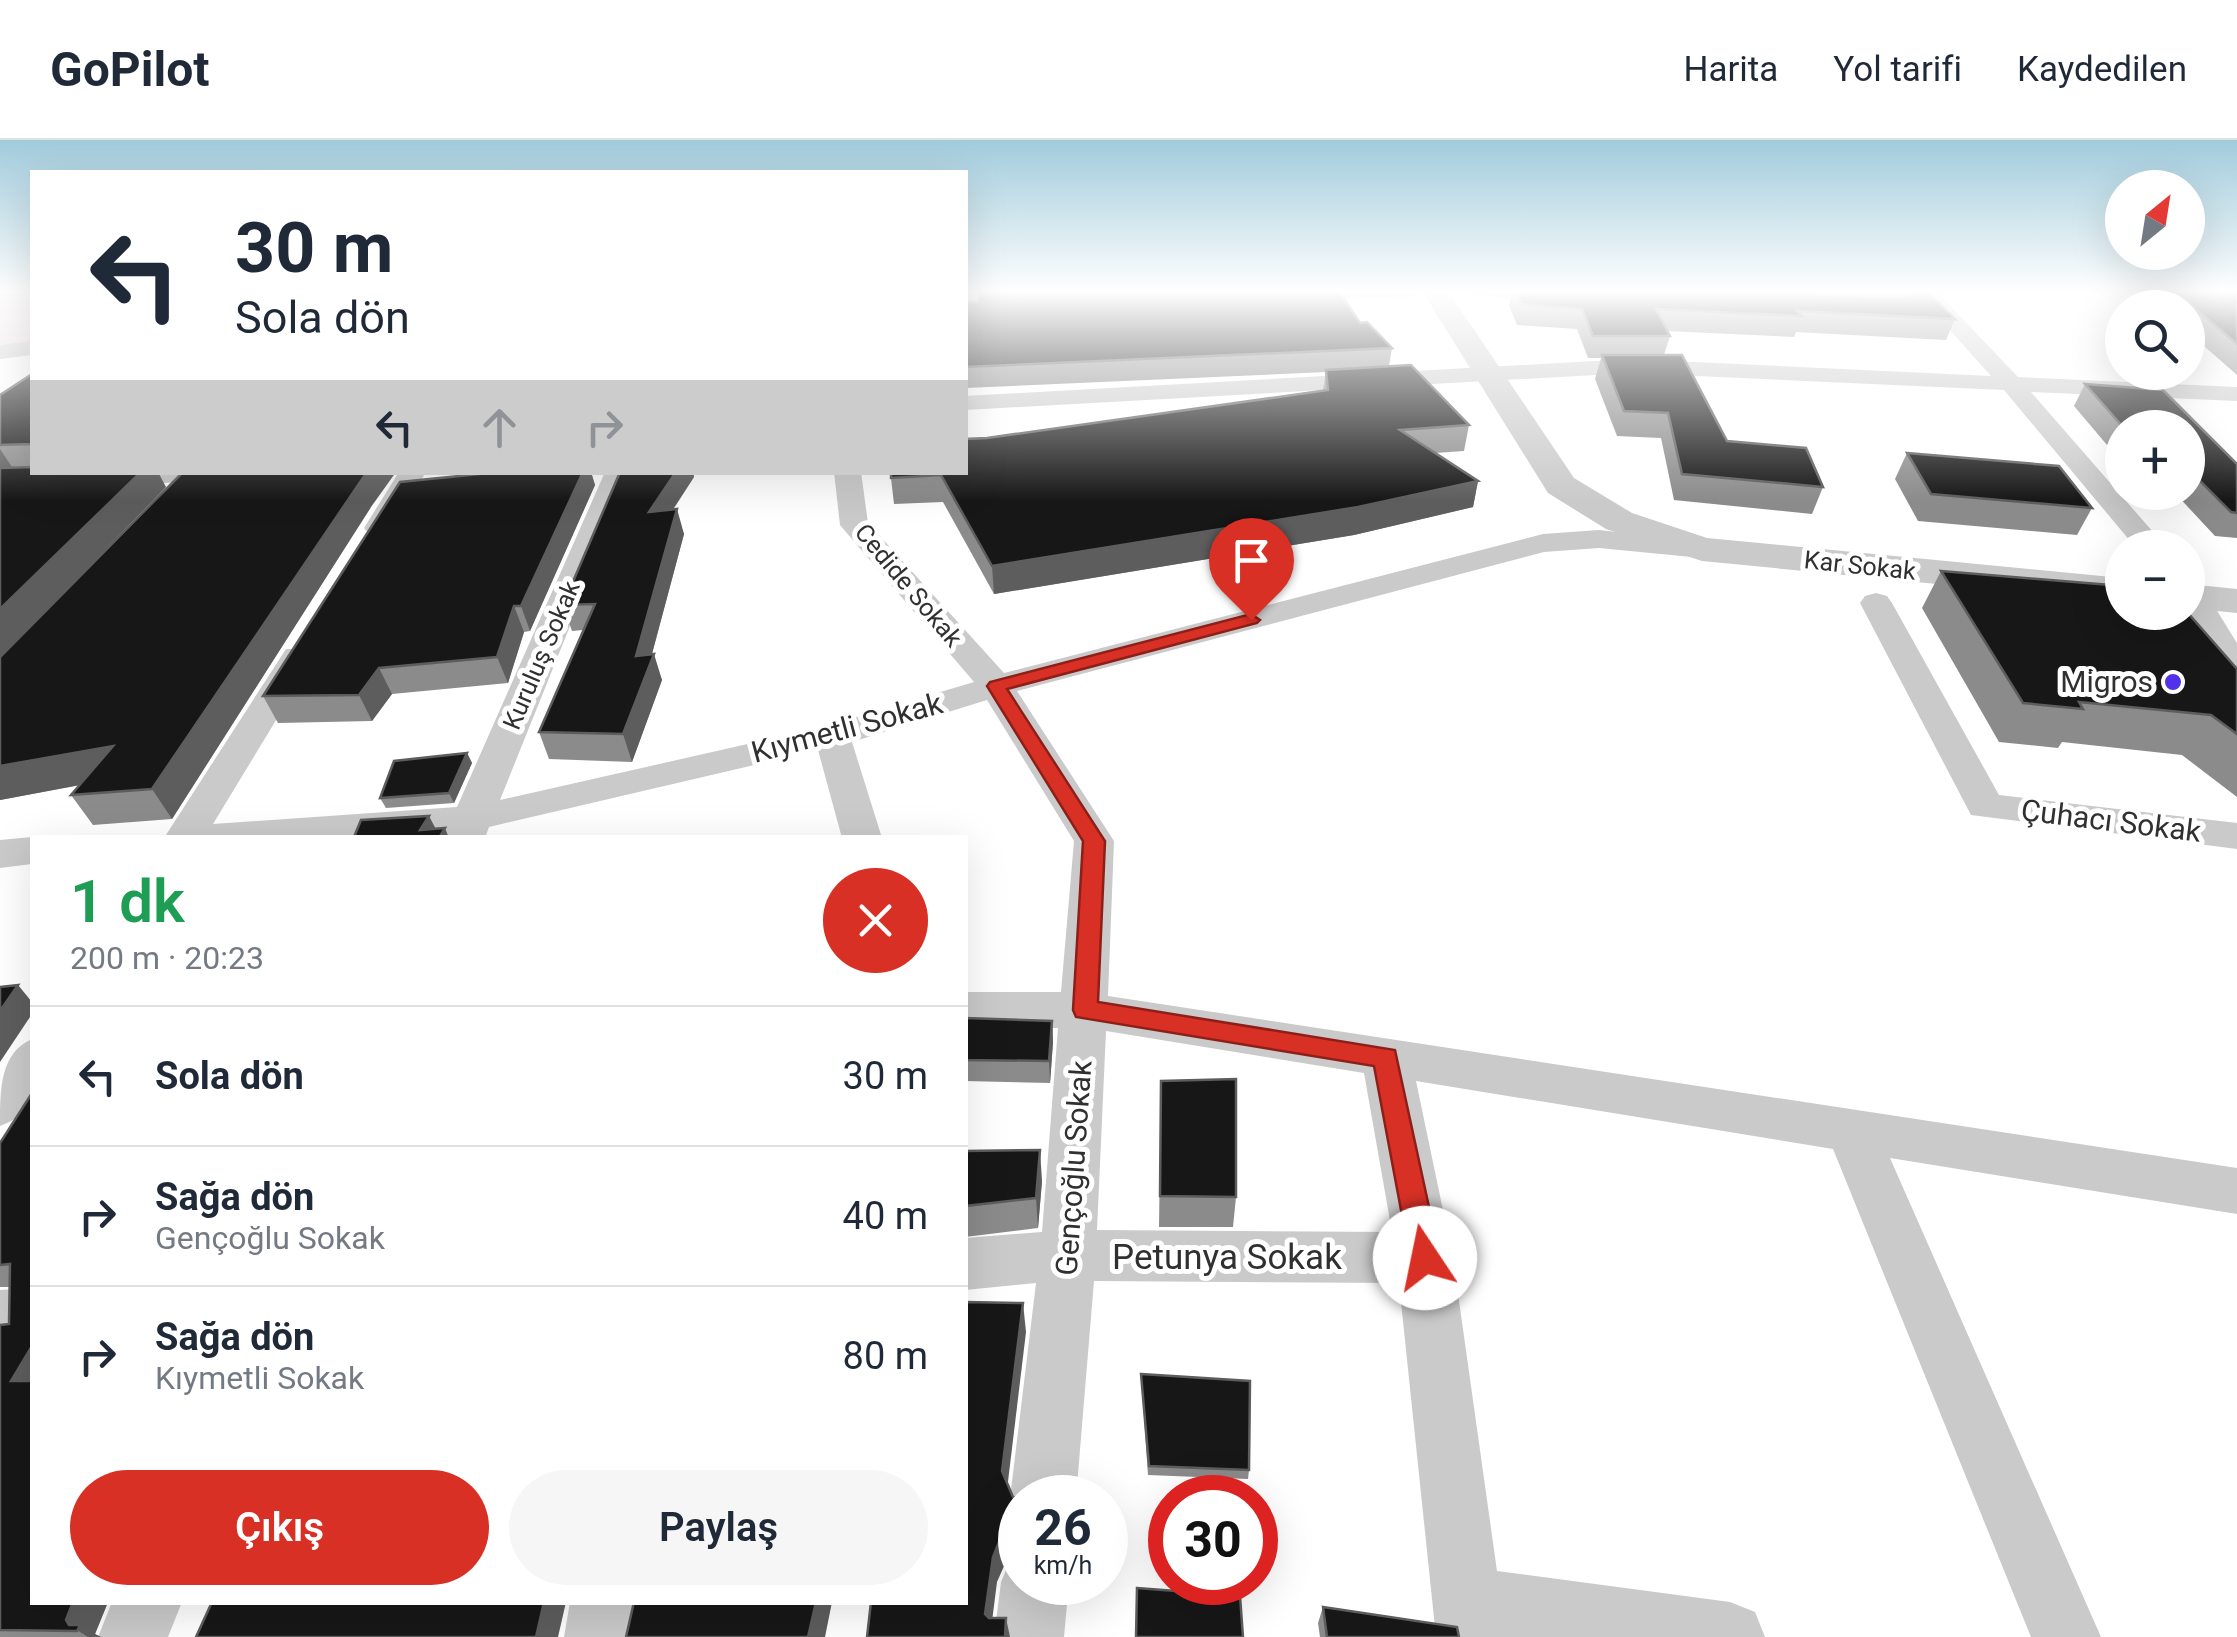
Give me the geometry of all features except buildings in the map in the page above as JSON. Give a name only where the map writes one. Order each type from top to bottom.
[{"type":"street","points":[[1483,361],[1561,485],[1567,518],[1543,543]]},
{"type":"street","points":[[1989,361],[2137,530]]},
{"type":"street","points":[[968,403],[1631,366],[2237,394]]},
{"type":"street","points":[[70,480],[168,475]]},
{"type":"street","points":[[172,502],[205,475]]},
{"type":"street","points":[[361,556],[412,475]]},
{"type":"street","name":"Kuruluş Sokak","points":[[467,828],[618,475]]},
{"type":"street","name":"Cedide Sokak","points":[[847,475],[854,525],[996,686]]},
{"type":"street","points":[[1561,485],[1618,520],[1702,549]]},
{"type":"street","name":"Kıymetli Sokak","points":[[283,835],[467,828],[832,736],[996,686],[1543,543],[1599,538]]},
{"type":"street","name":"Kar Sokak","points":[[1599,538],[2105,588]]},
{"type":"street","points":[[2205,596],[2237,601]]},
{"type":"street","name":"Çuhacı Sokak","points":[[1876,603],[1985,806],[2237,836]]},
{"type":"street","points":[[2205,621],[2237,666]]},
{"type":"street","points":[[186,835],[320,622]]},
{"type":"street","name":"Gençoğlu Sokak","points":[[996,686],[1094,841],[1068,1255],[1045,1475]]},
{"type":"street","points":[[832,736],[861,835]]},
{"type":"street","points":[[0,854],[30,851]]},
{"type":"street","points":[[968,1010],[1085,1010],[2237,1191]]},
{"type":"street","points":[[1386,1057],[1425,1258],[1469,1619],[1730,1637]]},
{"type":"street","points":[[0,1105],[30,1061]]},
{"type":"street","points":[[1852,1130],[2066,1637]]},
{"type":"street","name":"Petunya Sokak","points":[[968,1264],[1068,1255],[1425,1258]]},
{"type":"street","points":[[0,1316],[30,1315]]},
{"type":"street","points":[[133,1637],[147,1605]]},
{"type":"street","points":[[599,1637],[604,1605]]},
{"type":"street","points":[[1029,1637],[1032,1605]]},
{"type":"place","name":"Migros","points":[[2173,682]]},
{"type":"route","points":[[1251,620],[996,686],[1094,841],[1085,1010],[1386,1057],[1425,1258]]}]
